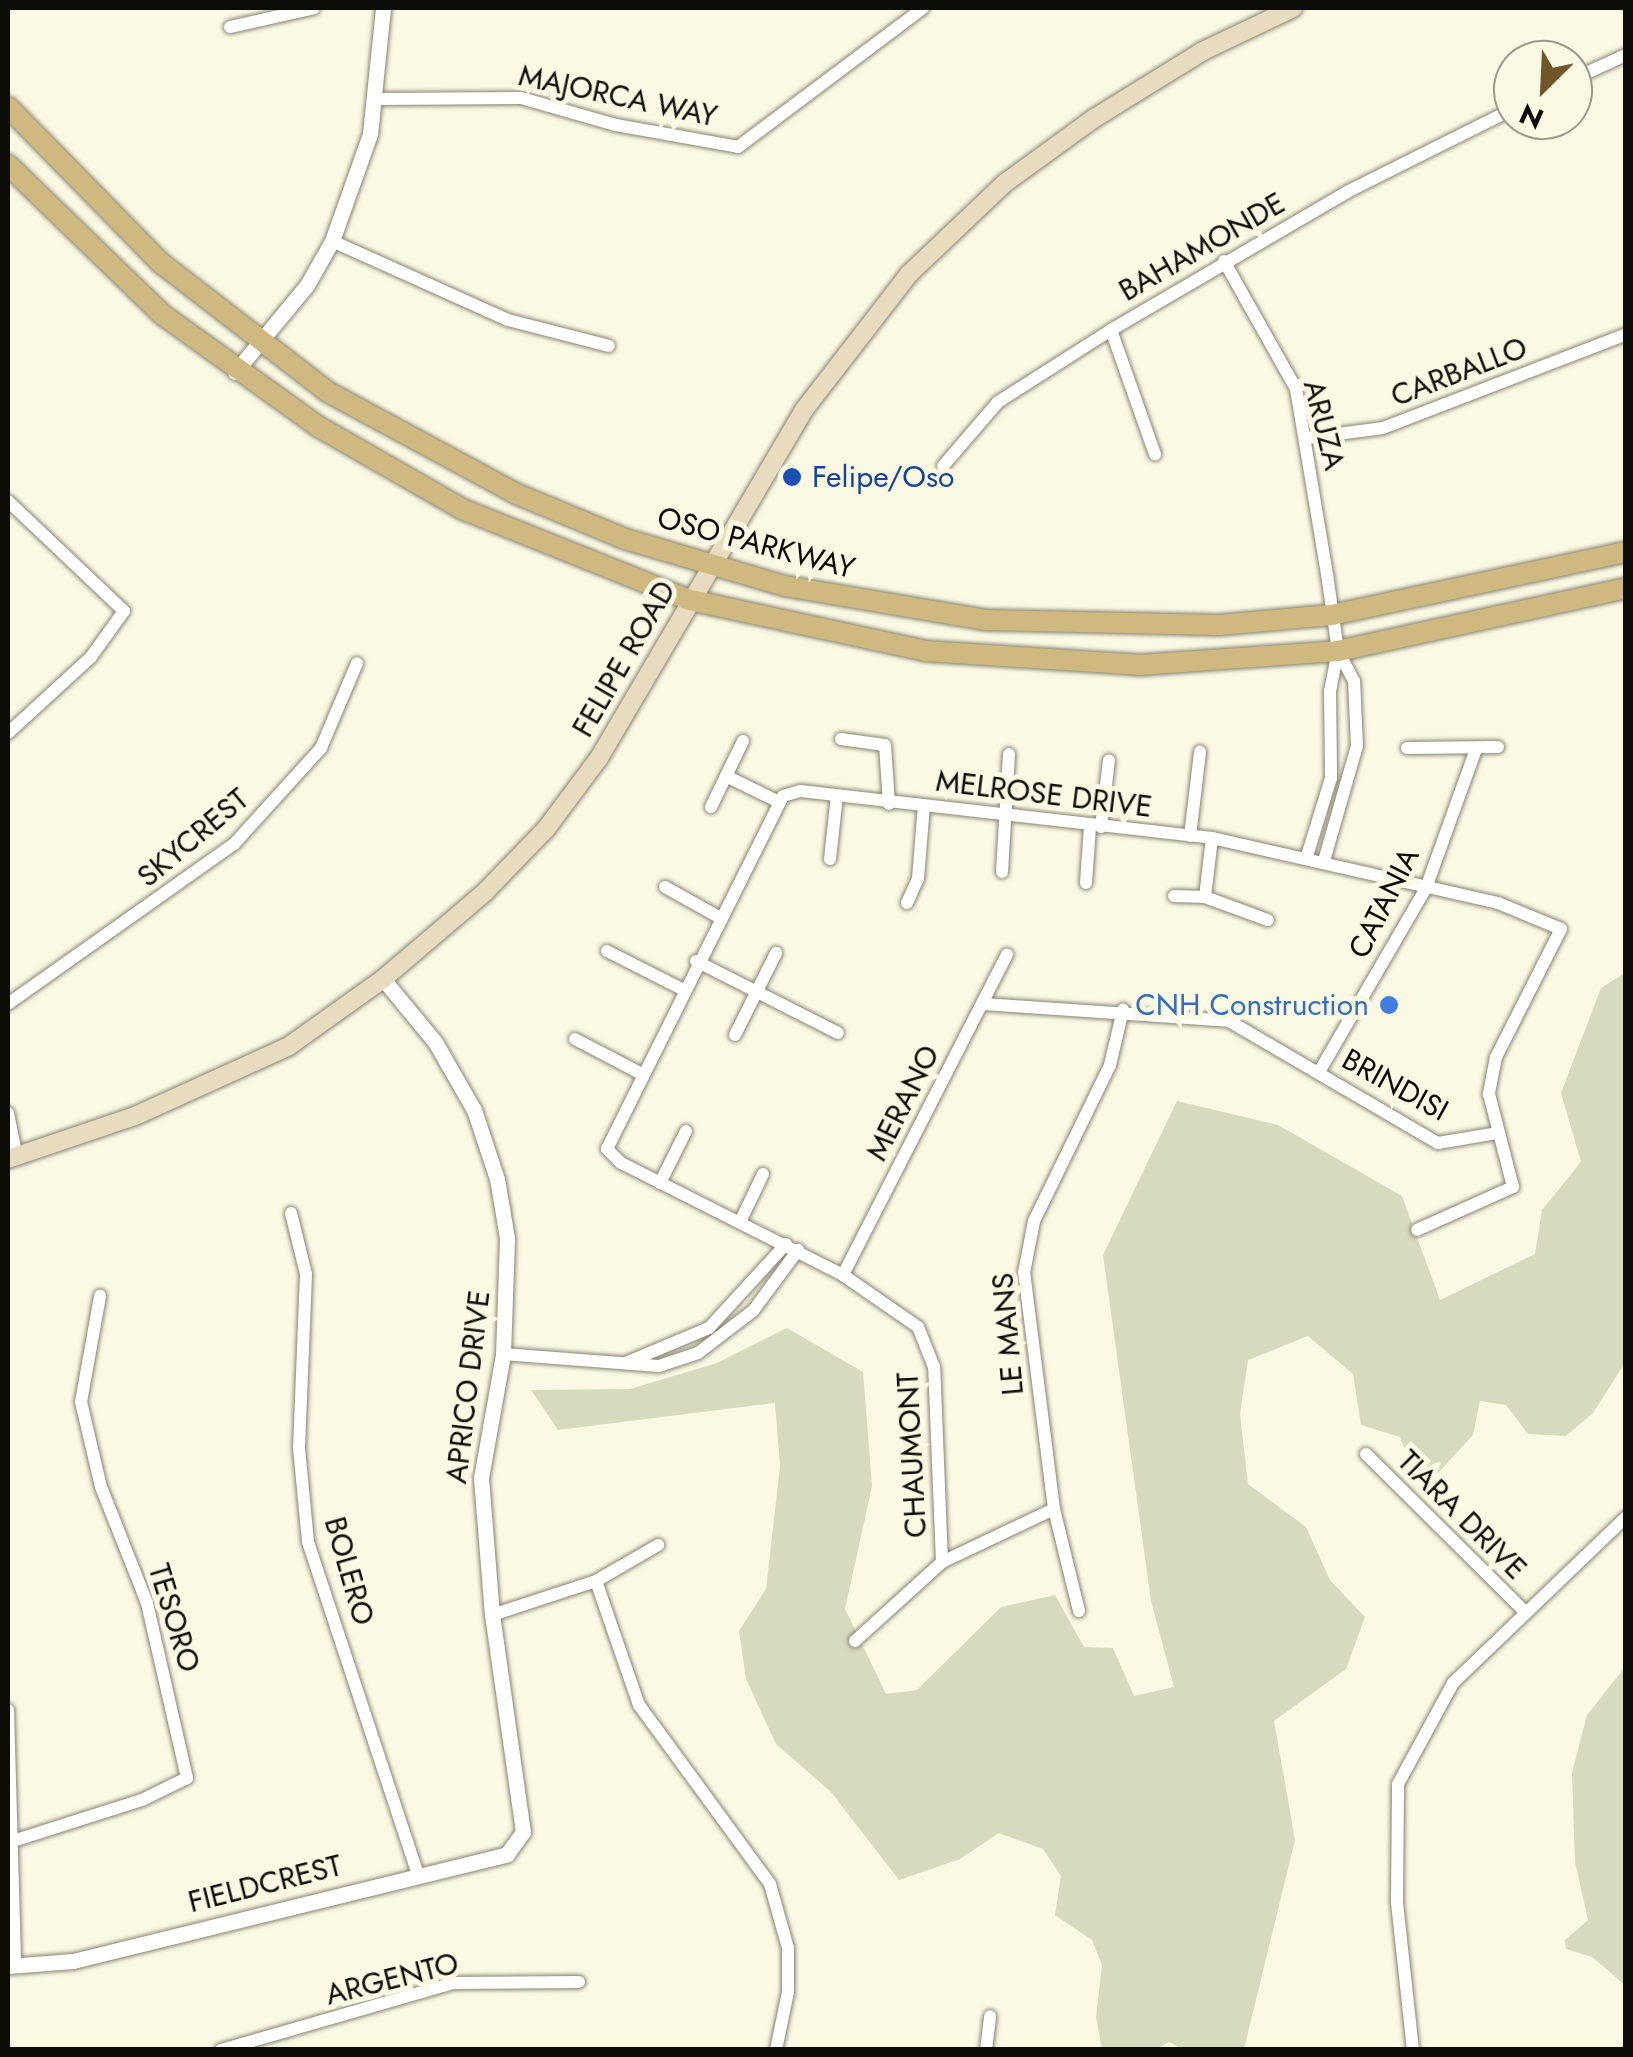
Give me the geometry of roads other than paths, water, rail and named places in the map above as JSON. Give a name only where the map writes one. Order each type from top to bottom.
[{"type":"main road","name":"FELIPE ROAD","points":[[12,1158],[135,1116],[288,1046],[383,979],[546,829],[638,698],[709,564],[804,410],[922,261],[1005,183],[1093,119],[1204,50],[1293,8]]},
{"type":"main road","name":"OSO PARKWAY","points":[[8,107],[98,205],[259,344],[328,392],[468,472],[624,539],[709,564],[860,601],[985,620],[1166,627],[1332,615],[1626,552]]},
{"type":"main road","points":[[8,165],[103,261],[235,372],[462,510],[690,600],[856,638],[990,657],[1139,665],[1338,651],[1626,588]]},
{"type":"street","points":[[230,27],[314,8]]},
{"type":"street","points":[[235,372],[308,284],[332,241],[376,99],[382,8]]},
{"type":"street","name":"MAJORCA WAY","points":[[376,99],[521,98],[616,125],[738,147],[923,8]]},
{"type":"street","points":[[1593,70],[1626,56]]},
{"type":"street","name":"BAHAMONDE","points":[[942,466],[998,402],[1111,330],[1224,260],[1493,119]]},
{"type":"street","points":[[332,241],[508,320],[610,346]]},
{"type":"street","name":"ARUZA","points":[[1224,260],[1296,390],[1307,438],[1338,651]]},
{"type":"street","points":[[1111,330],[1155,454]]},
{"type":"street","name":"CARBALLO","points":[[1307,438],[1383,428],[1626,334]]},
{"type":"street","points":[[8,502],[124,605],[123,616],[91,658],[8,733]]},
{"type":"street","points":[[1306,856],[1332,762],[1330,691],[1338,651]]},
{"type":"street","points":[[1324,861],[1352,766],[1354,682],[1338,651]]},
{"type":"street","name":"SKYCREST","points":[[8,1004],[234,844],[321,748],[357,663]]},
{"type":"street","points":[[841,739],[886,745],[889,804]]},
{"type":"street","points":[[711,807],[743,741]]},
{"type":"street","points":[[1407,748],[1498,747]]},
{"type":"street","name":"CATANIA","points":[[1319,1072],[1426,888],[1476,748]]},
{"type":"street","points":[[1190,836],[1200,752]]},
{"type":"street","points":[[1002,872],[1009,754]]},
{"type":"street","points":[[1086,884],[1109,760]]},
{"type":"street","points":[[1332,762],[1352,766]]},
{"type":"street","points":[[726,776],[777,801],[640,1073],[608,1149],[660,1184],[792,1247]]},
{"type":"street","name":"MELROSE DRIVE","points":[[777,801],[800,790],[889,804],[1212,838],[1306,856],[1498,903],[1562,932],[1496,1058],[1489,1094],[1498,1133]]},
{"type":"street","points":[[830,859],[837,796]]},
{"type":"street","points":[[907,903],[918,878],[924,806]]},
{"type":"street","points":[[1205,898],[1212,838]]},
{"type":"street","points":[[665,887],[718,917]]},
{"type":"street","points":[[1174,896],[1205,898],[1268,920]]},
{"type":"street","points":[[607,951],[682,989]]},
{"type":"street","points":[[735,1035],[776,953]]},
{"type":"street","name":"MERANO","points":[[843,1275],[1007,955]]},
{"type":"street","points":[[696,961],[838,1033]]},
{"type":"street","name":"APRICO DRIVE","points":[[383,979],[435,1042],[464,1093],[496,1178],[509,1288],[503,1354],[481,1478],[492,1615],[523,1832]]},
{"type":"street","name":"BRINDISI","points":[[982,1004],[1123,1010],[1229,1021],[1438,1144],[1498,1133]]},
{"type":"street","name":"LE MANS","points":[[1079,1611],[1054,1509],[1032,1357],[1027,1240],[1110,1065],[1123,1010]]},
{"type":"street","points":[[575,1039],[640,1073]]},
{"type":"street","points":[[8,1114],[12,1158]]},
{"type":"street","points":[[660,1184],[686,1131]]},
{"type":"street","points":[[1417,1230],[1514,1187],[1498,1133]]},
{"type":"street","points":[[741,1220],[763,1174]]},
{"type":"street","name":"BOLERO","points":[[290,1214],[306,1274],[299,1448],[308,1542],[418,1874]]},
{"type":"street","points":[[713,1334],[792,1247]]},
{"type":"street","points":[[503,1354],[625,1364],[713,1334],[753,1311],[792,1247]]},
{"type":"street","name":"CHAUMONT","points":[[792,1247],[891,1303],[927,1338],[934,1367],[942,1562]]},
{"type":"street","name":"TESORO","points":[[16,1840],[142,1800],[187,1778],[147,1603],[101,1487],[81,1402],[100,1296]]},
{"type":"street","name":"TIARA DRIVE","points":[[1366,1454],[1524,1611]]},
{"type":"street","points":[[855,1640],[942,1562],[1054,1509]]},
{"type":"street","points":[[1412,2050],[1397,1902],[1398,1784],[1454,1684],[1524,1611],[1626,1516]]},
{"type":"street","points":[[492,1615],[596,1582],[658,1545]]},
{"type":"street","points":[[596,1582],[639,1705],[770,1884],[788,1948],[788,1992],[776,2050]]},
{"type":"street","points":[[8,1710],[16,1840],[11,1966]]},
{"type":"street","name":"FIELDCREST","points":[[11,1966],[73,1961],[507,1854],[523,1832]]},
{"type":"street","name":"ARGENTO","points":[[221,2050],[452,1983],[579,1982]]},
{"type":"street","points":[[986,2050],[990,2016]]},
{"type":"place","name":"Felipe/Oso","points":[[792,477]]},
{"type":"place","name":"CNH Construction","points":[[1389,1005]]}]
